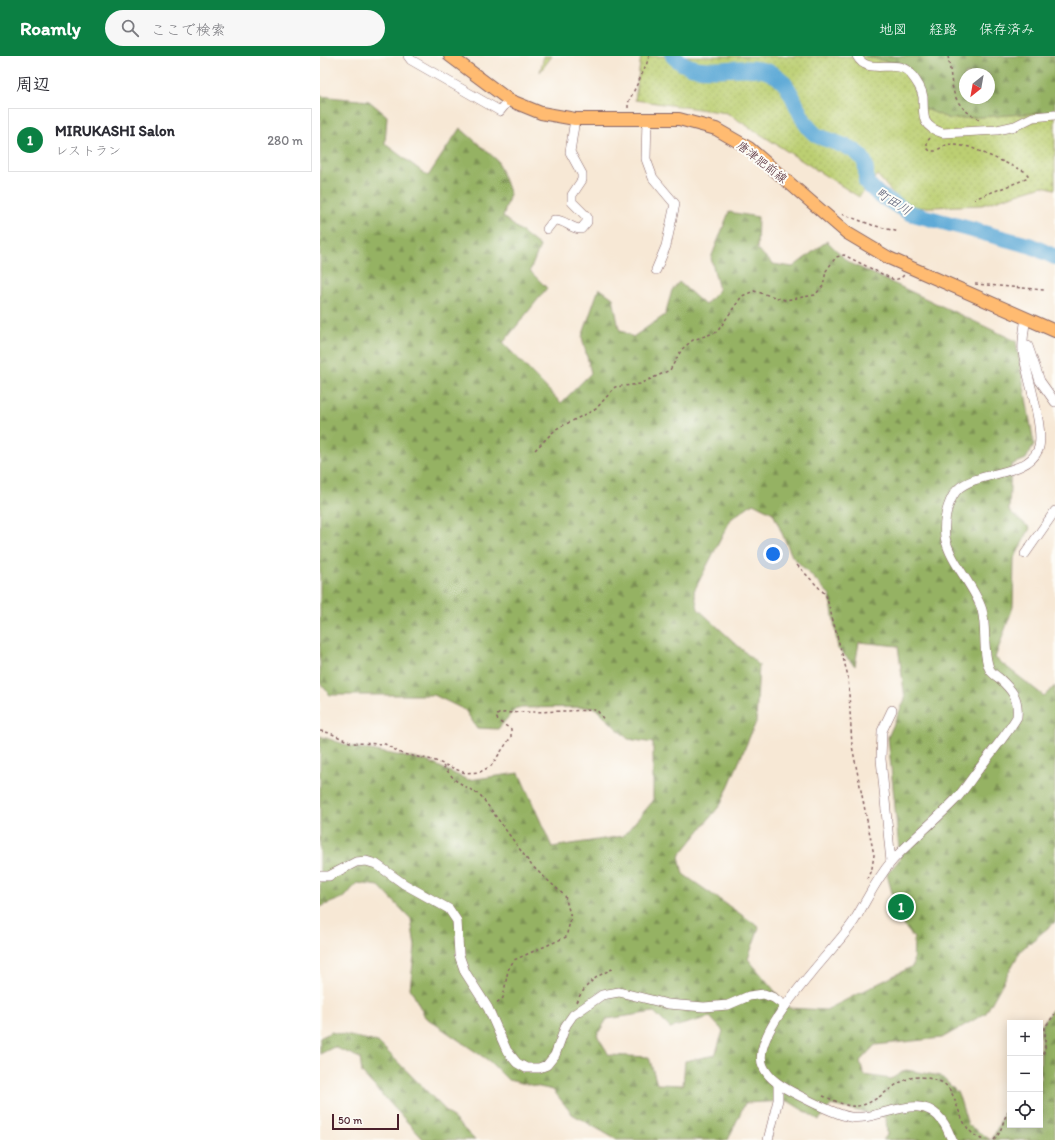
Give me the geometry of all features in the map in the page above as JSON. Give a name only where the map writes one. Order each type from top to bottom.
[{"type":"main road","name":"唐津肥前線","points":[[450,56],[509,100],[541,113],[575,119],[679,119],[716,129],[749,148],[853,236],[889,258],[1055,331]]},
{"type":"street","points":[[408,56],[410,60],[500,111],[509,100]]},
{"type":"street","points":[[857,56],[864,64],[870,66],[895,66],[908,72],[917,83],[923,96],[922,112],[924,121],[935,130],[943,133],[996,130],[1015,126],[1033,117],[1055,115]]},
{"type":"street","points":[[647,118],[646,159],[653,178],[675,204],[666,246],[656,270]]},
{"type":"street","points":[[547,230],[554,220],[560,219],[576,229],[581,229],[587,222],[587,217],[572,202],[572,195],[582,180],[582,174],[570,152],[575,119]]},
{"type":"street","points":[[952,1140],[943,1122],[936,1115],[926,1109],[907,1106],[874,1116],[850,1117],[830,1110],[778,1084],[766,1072],[760,1059],[760,1054],[767,1036],[784,1006],[854,921],[871,889],[891,862],[957,798],[1017,717],[1018,704],[1010,688],[991,672],[987,661],[986,629],[981,609],[945,537],[946,514],[952,497],[959,488],[1025,464],[1034,457],[1038,449],[1040,439],[1035,405],[1023,351],[1026,318]]},
{"type":"street","points":[[1024,333],[1035,370],[1040,381],[1055,402]]},
{"type":"street","points":[[1025,554],[1055,511]]},
{"type":"street","points":[[891,862],[882,759],[882,731],[892,710]]},
{"type":"street","points":[[320,876],[329,876],[340,872],[356,862],[366,861],[376,864],[404,884],[449,909],[457,921],[459,955],[465,972],[488,1008],[507,1051],[517,1063],[526,1068],[539,1068],[547,1065],[555,1055],[566,1025],[573,1015],[602,995],[619,992],[668,1004],[704,1007],[728,1005],[749,996],[764,994],[774,998],[784,1006]]},
{"type":"street","points":[[768,1140],[778,1100],[778,1084]]},
{"type":"path","points":[[628,118],[628,103],[646,66],[649,56]]},
{"type":"path","points":[[948,56],[955,101],[967,113],[996,130]]},
{"type":"path","points":[[935,130],[927,142],[930,151],[935,151],[948,144],[970,148],[1024,171],[1028,175],[1026,179],[974,200]]},
{"type":"path","points":[[828,216],[842,214],[872,225],[899,232]]},
{"type":"path","points":[[535,450],[556,429],[596,409],[615,387],[640,384],[670,370],[682,349],[693,340],[717,332],[742,296],[754,291],[785,300],[815,295],[823,286],[826,271],[836,257],[844,255],[894,280],[901,278],[910,267]]},
{"type":"path","points":[[961,290],[973,284],[1045,290]]},
{"type":"path","points":[[797,565],[826,595],[848,676],[852,746],[874,855],[872,868],[865,884],[871,889]]},
{"type":"path","points":[[320,731],[330,733],[352,743],[385,744],[402,754],[433,760],[465,773],[480,772],[491,766],[511,737],[511,729],[498,721],[496,716],[500,713],[598,710],[604,720]]},
{"type":"path","points":[[442,764],[455,780],[481,796],[532,866],[565,896],[571,918],[566,937],[514,960],[508,970],[503,998],[488,1008]]},
{"type":"path","points":[[573,1015],[574,1006],[584,989],[599,974],[615,968]]},
{"type":"path","points":[[1042,1056],[1045,1050],[1045,1027],[1055,1014]]},
{"type":"path","points":[[994,1140],[998,1137],[1007,1113]]},
{"type":"green space","points":[[544,56],[552,56],[540,72]]},
{"type":"green space","points":[[641,56],[865,56],[905,66],[921,107],[1055,112],[1055,189],[1042,186],[982,205],[906,208],[877,175],[859,197],[727,113],[635,100]]},
{"type":"green space","points":[[865,56],[1055,56],[1055,112],[950,119],[921,107],[905,66]]},
{"type":"green space","points":[[320,96],[369,101],[387,116],[385,144],[428,176],[460,128],[497,160],[510,194],[503,217],[540,246],[530,271],[547,288],[503,343],[561,403],[591,373],[582,337],[599,288],[613,298],[619,329],[633,337],[665,315],[672,290],[679,282],[705,305],[719,290],[711,258],[729,212],[758,217],[757,249],[773,264],[793,267],[827,241],[848,262],[1016,341],[1034,444],[1026,459],[1011,465],[1009,511],[1030,528],[1014,559],[1013,607],[995,658],[1044,696],[1055,686],[1055,922],[1021,950],[986,1013],[942,1038],[875,1045],[860,1061],[864,1075],[891,1079],[906,1070],[941,1076],[958,1093],[968,1125],[991,1140],[883,1140],[887,1135],[886,1117],[831,1105],[819,1120],[788,1101],[745,1103],[728,1140],[617,1140],[572,1114],[553,1090],[508,1080],[489,1061],[425,1017],[410,988],[415,947],[411,919],[379,886],[357,883],[345,897],[320,907],[320,736],[350,746],[427,761],[468,780],[519,773],[552,847],[623,836],[653,801],[653,743],[628,739],[594,707],[516,708],[498,729],[477,728],[465,710],[434,695],[330,695],[320,683]],"holes":[[[753,503],[773,513],[792,556],[830,595],[838,649],[855,666],[859,642],[898,646],[905,699],[888,737],[900,859],[887,874],[899,920],[914,938],[913,966],[826,1010],[789,1008],[748,959],[759,927],[683,874],[679,856],[721,804],[756,722],[759,665],[698,609],[694,591],[731,519]],[[654,1012],[670,1028],[710,1017],[723,1031],[715,1055],[685,1061],[683,1085],[657,1084],[649,1057],[609,1055],[597,1035],[607,1019]]]},
{"type":"green space","points":[[1055,1008],[1055,1140],[992,1140],[1007,1109],[1007,1128],[1043,1128],[1043,1024],[1051,1011]]},
{"type":"green space","points":[[331,1032],[378,1042],[475,1140],[424,1140],[362,1073],[360,1058],[334,1047],[320,1054],[320,1038]]},
{"type":"waterway","name":"町田川","points":[[673,56],[682,63],[693,68],[717,70],[742,68],[755,69],[766,71],[776,76],[789,90],[808,127],[815,134],[819,137],[853,150],[861,157],[866,166],[866,182],[879,195],[910,213],[1032,246],[1055,257]]},
{"type":"place","name":"MIRUKASHI Salon","points":[[901,907]]}]
